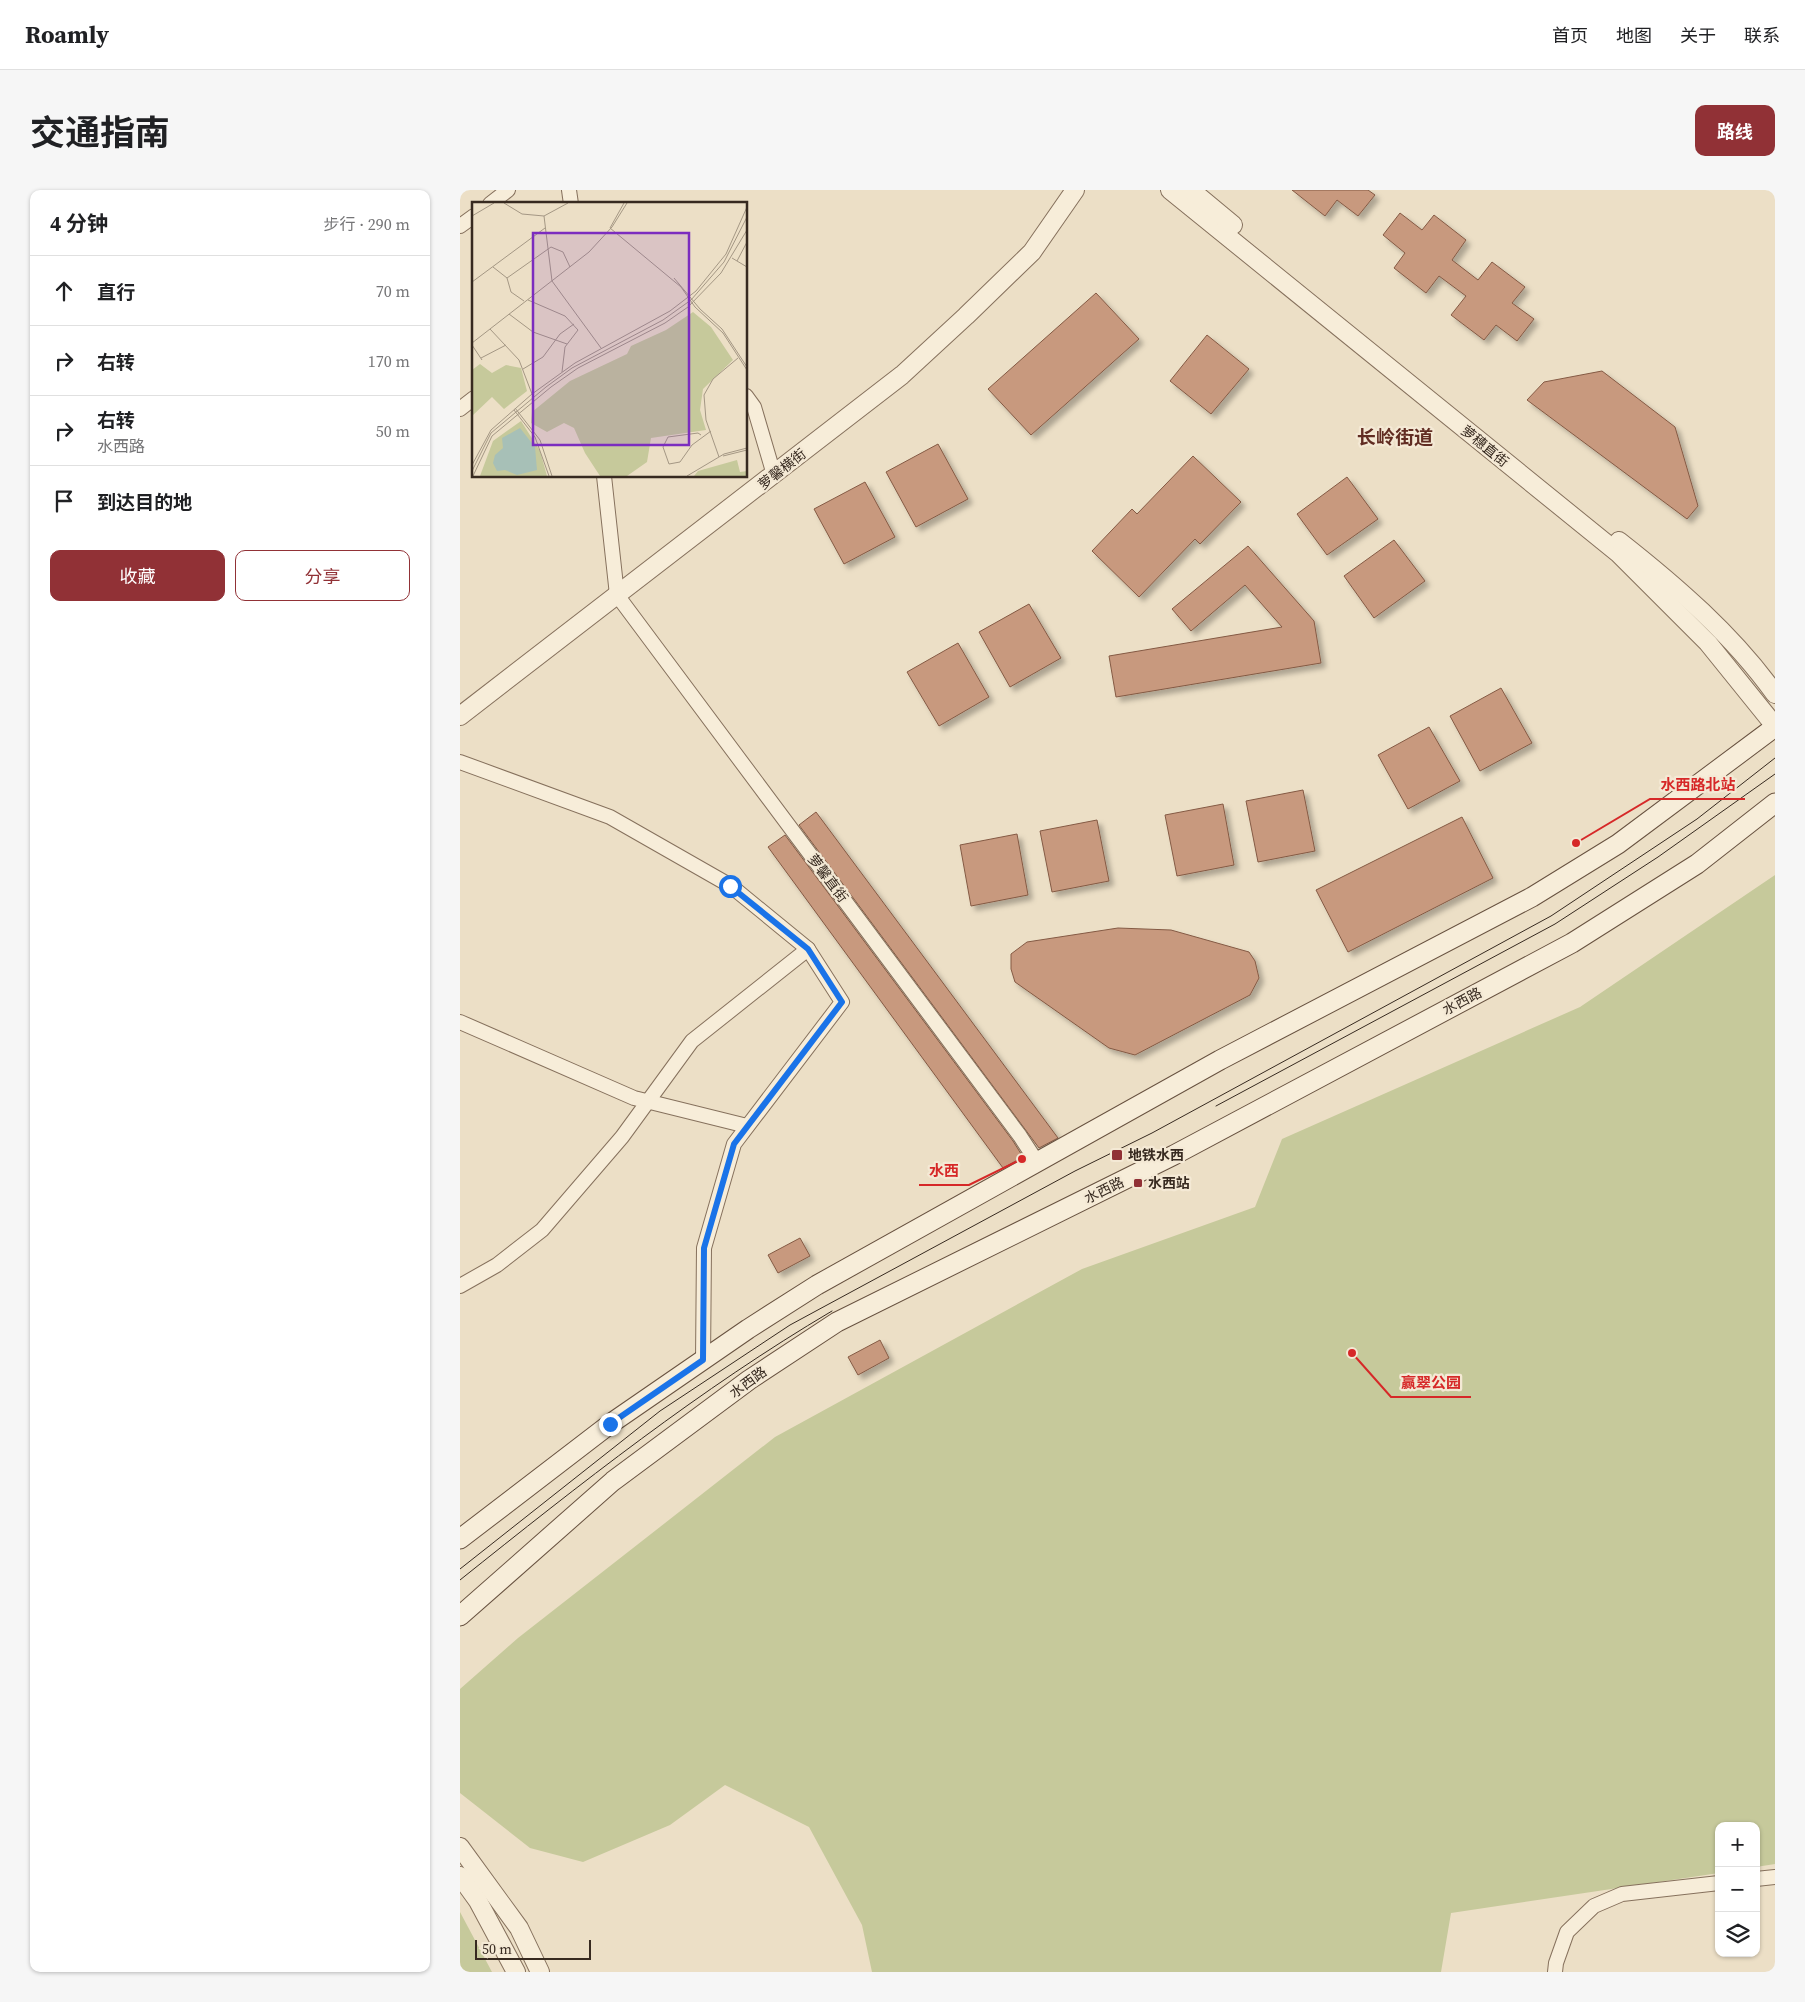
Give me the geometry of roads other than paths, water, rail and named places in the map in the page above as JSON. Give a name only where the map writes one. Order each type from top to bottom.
[{"type":"main road","points":[[460,1538],[610,1424],[816,1285],[1237,1051],[1532,897],[1618,844],[1775,726]]},
{"type":"main road","name":"水西路","points":[[460,1616],[612,1481],[749,1380],[837,1322],[1174,1155],[1572,943],[1697,864],[1775,803]]},
{"type":"street","points":[[493,202],[508,190]]},
{"type":"street","name":"萝馨横街","points":[[460,716],[895,381],[1032,252],[1075,190]]},
{"type":"street","name":"萝穗直街","points":[[1170,190],[1618,553],[1708,643],[1775,726]]},
{"type":"street","name":"萝穗直街","points":[[1191,190],[1530,470],[1653,568],[1726,637],[1775,694]]},
{"type":"street","points":[[460,226],[472,217]]},
{"type":"street","points":[[748,399],[754,407],[774,475]]},
{"type":"street","points":[[460,409],[472,400]]},
{"type":"street","points":[[604,478],[617,595]]},
{"type":"street","name":"萝馨直街","points":[[617,595],[1020,1136],[1037,1162]]},
{"type":"street","points":[[460,762],[610,816],[730,886],[808,949],[842,1002],[734,1144],[704,1248],[703,1360]]},
{"type":"street","points":[[460,1286],[497,1265],[542,1230],[622,1137],[692,1041],[808,949]]},
{"type":"street","points":[[460,1022],[634,1098],[747,1126]]},
{"type":"street","points":[[460,1847],[520,1928],[540,1972]]},
{"type":"street","points":[[460,1876],[478,1901],[516,1972]]},
{"type":"street","points":[[1760,1879],[1775,1877]]},
{"type":"street","points":[[1556,1972],[1556,1963],[1567,1932],[1594,1906],[1622,1894],[1715,1883]]},
{"type":"tram line","points":[[460,1569],[660,1411],[790,1325],[1075,1171],[1152,1133],[1551,916],[1697,819],[1775,758]]},
{"type":"tram line","points":[[1216,1106],[1555,924],[1658,857],[1775,774]]},
{"type":"tram line","points":[[460,1580],[550,1508],[688,1405],[735,1372],[832,1311]]},
{"type":"place","name":"水西路北站","points":[[1576,843]]},
{"type":"place","name":"地铁水西","points":[[1117,1155]]},
{"type":"place","name":"水西","points":[[1022,1159]]},
{"type":"place","name":"水西站","points":[[1138,1183]]},
{"type":"place","name":"赢翠公园","points":[[1352,1353]]},
{"type":"district","name":"长岭街道","points":[[1395,437]]}]
